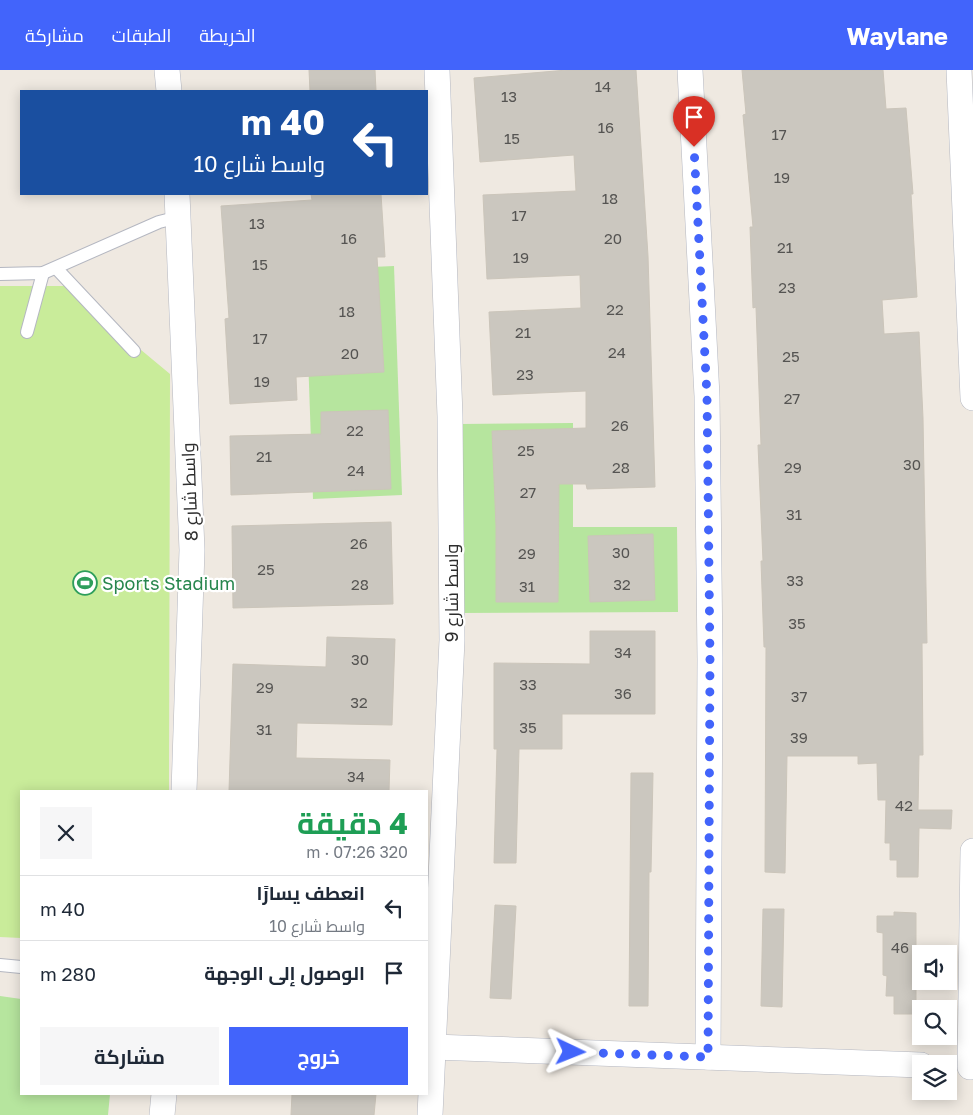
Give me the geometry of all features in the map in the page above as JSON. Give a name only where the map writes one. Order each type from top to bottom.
[{"type":"street","points":[[167,70],[169,90]]},
{"type":"street","name":"واسط شارع 9","points":[[430,1115],[452,640],[450,416],[437,70]]},
{"type":"street","points":[[690,70],[707,396],[710,659],[708,1057]]},
{"type":"street","points":[[959,70],[973,398]]},
{"type":"street","name":"واسط شارع 8","points":[[178,205],[192,550],[184,790]]},
{"type":"street","points":[[964,1066],[973,851]]},
{"type":"street","points":[[433,1047],[912,1065]]},
{"type":"street","points":[[162,1115],[164,1095]]},
{"type":"lane","points":[[0,274],[43,273],[56,268],[159,222],[178,205]]},
{"type":"lane","points":[[56,268],[134,351]]},
{"type":"lane","points":[[27,332],[43,273]]},
{"type":"lane","points":[[0,965],[20,967]]},
{"type":"green space","points":[[394,266],[402,495],[313,499],[305,270]]},
{"type":"green space","name":"Sports Stadium","points":[[0,286],[64,286],[170,374],[169,790],[20,790],[20,938],[0,937]]},
{"type":"green space","points":[[573,423],[573,527],[677,527],[678,612],[460,613],[460,424]]},
{"type":"green space","points":[[0,996],[20,999],[20,1095],[110,1095],[108,1115],[0,1115]]},
{"type":"building","points":[[309,70],[375,70],[376,90],[310,90]]},
{"type":"building","points":[[567,70],[636,70],[648,256],[655,487],[587,489],[586,484],[559,484],[558,602],[496,602],[496,526],[492,431],[586,428],[586,391],[493,395],[489,312],[581,308],[580,275],[487,279],[483,195],[576,191],[574,155],[480,162],[474,78]]},
{"type":"building","points":[[742,70],[883,70],[886,109],[906,108],[913,194],[911,194],[917,297],[882,300],[884,334],[919,332],[923,418],[927,643],[922,643],[923,755],[919,755],[918,810],[952,810],[951,829],[919,828],[918,877],[897,877],[897,860],[890,860],[890,843],[885,843],[886,800],[878,800],[877,763],[858,764],[858,756],[787,756],[785,873],[765,872],[766,647],[764,647],[761,561],[763,561],[758,445],[761,445],[756,307],[753,308],[750,227],[753,227],[743,115],[746,114]]},
{"type":"building","points":[[311,195],[381,195],[385,257],[377,257],[384,372],[296,377],[297,400],[230,404],[225,319],[229,318],[221,206],[312,200]]},
{"type":"building","points":[[388,410],[391,489],[231,495],[230,436],[321,434],[321,412]]},
{"type":"building","points":[[391,522],[393,604],[233,608],[232,526]]},
{"type":"building","points":[[653,534],[655,600],[590,602],[588,536]]},
{"type":"building","points":[[590,631],[655,631],[655,714],[562,714],[562,749],[519,749],[516,863],[494,863],[497,749],[494,749],[494,663],[590,664]]},
{"type":"building","points":[[327,637],[395,639],[392,725],[297,723],[296,758],[390,760],[389,790],[229,790],[233,664],[326,667]]},
{"type":"building","points":[[631,773],[653,773],[651,872],[649,872],[648,1006],[629,1006]]},
{"type":"building","points":[[495,905],[516,906],[511,999],[490,998]]},
{"type":"building","points":[[763,909],[784,909],[782,1007],[761,1006]]},
{"type":"building","points":[[894,912],[916,913],[916,945],[912,945],[912,990],[916,990],[916,1000],[912,1000],[912,1014],[894,1014],[894,996],[886,996],[887,976],[883,975],[883,933],[877,932],[877,916],[894,916]]},
{"type":"building","points":[[292,1095],[376,1095],[374,1115],[291,1115]]},
{"type":"place","name":"Sports Stadium","points":[[85,583]]},
{"type":"route","points":[[571,1052],[708,1057],[710,659],[707,396],[694,147]]}]
